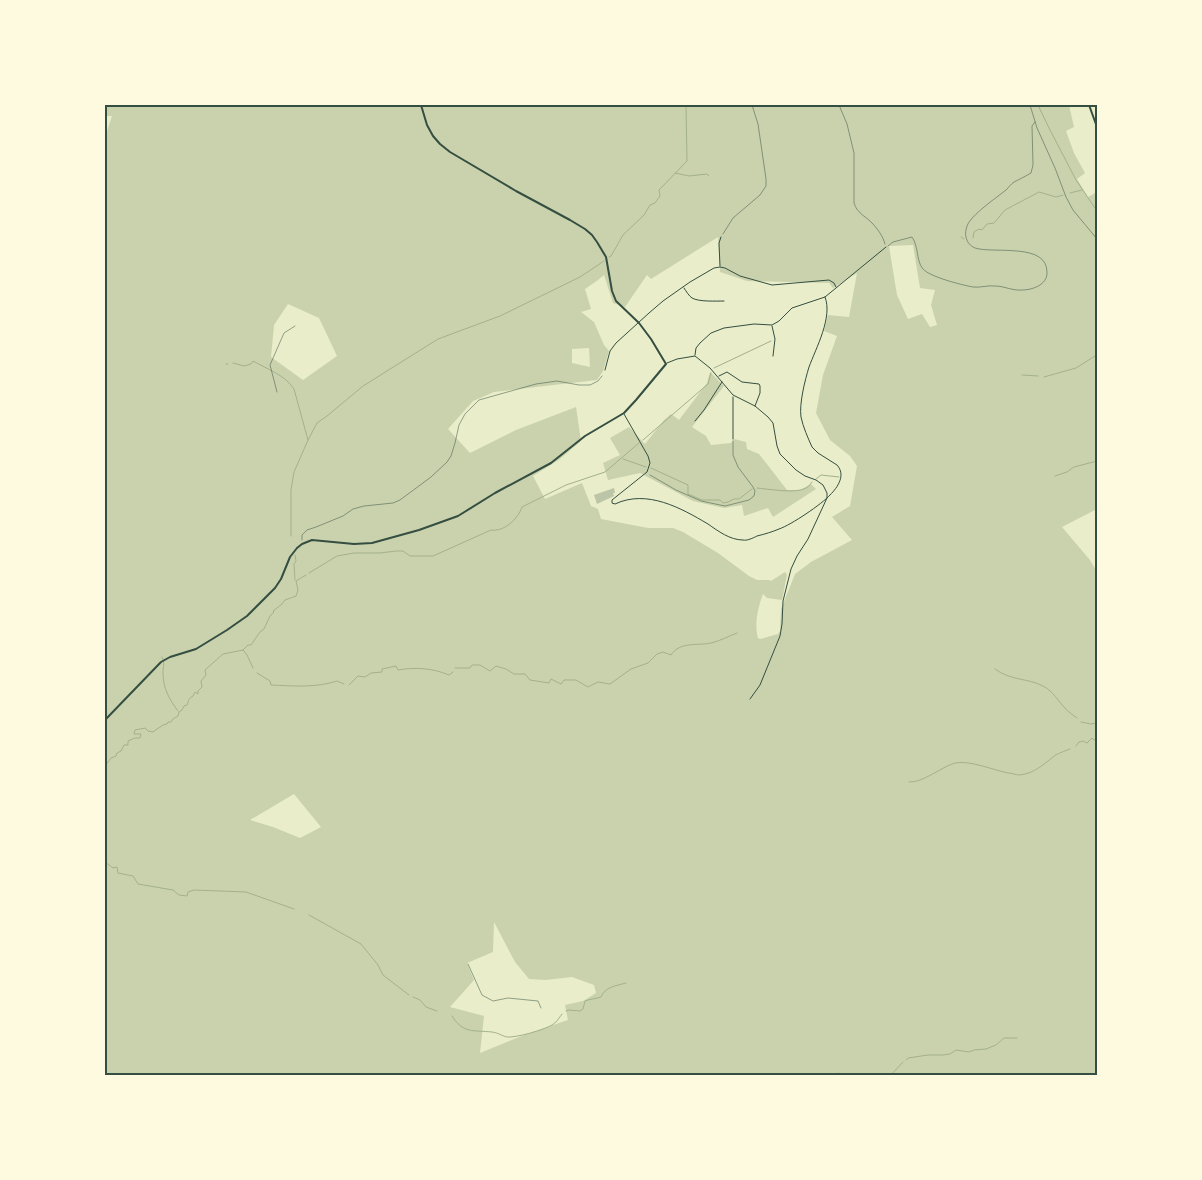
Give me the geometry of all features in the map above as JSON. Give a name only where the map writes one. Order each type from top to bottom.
[{"type":"street","points":[[421,105],[427,125],[440,144],[460,159],[586,229],[598,242],[606,257],[616,301],[639,323],[666,364]]},
{"type":"street","points":[[1089,105],[1097,127]]},
{"type":"street","points":[[720,238],[720,267]]},
{"type":"street","points":[[695,356],[694,352],[700,343],[716,330],[754,324],[772,325],[792,308],[825,297],[886,247]]},
{"type":"street","points":[[605,370],[610,351],[616,343],[663,301],[714,268],[720,267],[740,276],[772,285],[829,280],[836,287]]},
{"type":"street","points":[[684,288],[694,299],[724,301]]},
{"type":"street","points":[[624,413],[650,459],[650,463],[647,472],[612,500],[612,502],[615,504],[622,500],[652,499],[686,511],[722,533],[744,541],[781,529],[827,498],[840,480],[840,468],[818,453],[812,446],[801,412],[808,370],[824,326],[827,304],[825,297]]},
{"type":"street","points":[[772,325],[775,339],[773,356]]},
{"type":"street","points":[[105,720],[161,662],[210,641],[258,606],[275,588],[290,557],[302,544],[312,540],[367,544],[420,530],[453,518],[495,492],[551,463],[585,436],[624,413],[666,364],[677,359],[695,356],[718,376],[733,395],[755,406],[768,417],[773,423],[777,446],[784,458],[804,476],[816,480],[823,485],[827,493],[827,498],[808,539],[791,569],[782,606],[780,636],[760,685],[750,699]]},
{"type":"street","points":[[718,376],[726,372],[742,382],[758,384],[760,386],[760,393],[755,406]]},
{"type":"street","points":[[694,421],[704,410],[722,382]]},
{"type":"street","points":[[732,439],[733,395]]},
{"type":"lane","points":[[277,392],[270,365],[284,333],[295,326]]},
{"type":"lane","points":[[468,964],[482,995],[493,1001],[508,998],[538,1001],[540,1008]]},
{"type":"path","points":[[720,238],[733,218],[760,195],[766,186],[758,124],[752,105]]},
{"type":"path","points":[[839,105],[847,124],[854,153],[854,203],[856,208],[872,223],[882,236],[886,247],[893,242],[912,237],[915,241],[923,269],[940,278],[974,287],[996,286],[1021,291],[1041,285],[1046,279],[1046,266],[1042,259],[1034,254],[1023,251],[990,250],[972,247],[965,235],[967,225],[974,217],[1014,182],[1031,173],[1033,165],[1032,126],[1035,122]]},
{"type":"path","points":[[1030,105],[1035,122],[1072,210],[1097,239]]},
{"type":"path","points":[[302,544],[302,535],[308,530],[343,516],[353,509],[393,503],[400,500],[431,477],[451,456],[459,426],[466,414],[479,400],[536,384],[556,381],[590,385],[598,381],[602,376]]},
{"type":"path","points":[[647,472],[676,490],[701,501],[725,506],[749,500],[754,496],[755,491],[738,467],[732,439]]},
{"type":"green space","points":[[105,105],[1069,105],[1074,127],[1066,131],[1074,153],[1085,173],[1077,179],[1088,197],[1097,192],[1097,509],[1062,527],[1090,560],[1097,572],[1097,1075],[105,1075],[105,137],[112,116],[105,116]],"holes":[[[718,237],[720,272],[747,281],[829,283],[833,288],[857,273],[849,317],[828,315],[824,331],[837,336],[823,375],[816,413],[830,440],[850,456],[857,466],[850,506],[832,517],[852,540],[811,562],[795,574],[781,609],[780,631],[778,634],[758,638],[757,616],[763,594],[767,598],[782,600],[787,575],[785,572],[771,581],[757,580],[718,553],[673,528],[648,528],[601,519],[598,509],[591,506],[582,483],[545,499],[533,476],[560,459],[581,441],[576,407],[516,430],[470,453],[448,429],[473,401],[494,392],[597,380],[603,371],[609,351],[604,345],[594,322],[581,312],[591,309],[585,289],[604,275],[613,303],[625,307],[647,275],[651,279]],[[913,245],[920,288],[935,290],[931,305],[937,325],[930,327],[922,314],[908,319],[897,295],[889,246]],[[288,304],[319,318],[337,356],[303,380],[271,357],[274,325]],[[589,348],[590,367],[572,363],[572,349]],[[294,794],[321,827],[300,838],[250,820]],[[494,922],[515,962],[529,979],[546,980],[572,977],[594,985],[596,993],[583,1001],[565,1005],[568,1020],[480,1053],[484,1016],[450,1007],[474,980],[467,963],[493,952]]]},
{"type":"green space","points":[[710,372],[724,386],[692,427],[706,436],[711,445],[731,443],[734,439],[746,442],[747,449],[759,454],[787,490],[800,490],[811,484],[816,489],[773,517],[768,508],[744,516],[742,505],[724,508],[693,501],[640,473],[608,480],[603,463],[620,455],[610,438],[629,427],[645,444],[671,414],[679,420],[707,383]]},
{"type":"building","points":[[614,488],[614,496],[597,504],[594,495]]},
{"type":"waterway","points":[[609,257],[623,235],[644,215],[650,205],[655,203],[660,196],[659,190],[687,161],[686,105]]},
{"type":"waterway","points":[[1038,105],[1076,180],[1097,211]]},
{"type":"waterway","points":[[675,173],[689,176],[707,174],[709,176]]},
{"type":"waterway","points":[[1070,193],[1082,190]]},
{"type":"waterway","points":[[973,238],[974,232],[979,229],[982,230],[987,224],[994,223],[1005,210],[1039,192],[1056,197],[1063,195]]},
{"type":"waterway","points":[[291,536],[291,490],[294,472],[317,423],[363,386],[438,339],[500,316],[580,277],[604,261]]},
{"type":"waterway","points":[[714,368],[771,341]]},
{"type":"waterway","points":[[1044,377],[1076,368],[1097,354]]},
{"type":"waterway","points":[[233,363],[244,366],[251,364],[253,361],[290,384],[294,389],[308,440]]},
{"type":"waterway","points":[[643,440],[708,384],[711,373]]},
{"type":"waterway","points":[[1022,375],[1038,376]]},
{"type":"waterway","points":[[309,573],[337,556],[354,553],[403,551],[410,556],[433,556],[491,530],[505,527],[514,520],[522,507],[566,485],[605,472],[639,443]]},
{"type":"waterway","points":[[623,459],[646,467]]},
{"type":"waterway","points":[[1055,476],[1067,472],[1074,467],[1097,461]]},
{"type":"waterway","points":[[651,468],[688,485],[688,494],[702,500],[728,502],[739,499],[752,489]]},
{"type":"waterway","points":[[816,479],[821,475],[839,477]]},
{"type":"waterway","points":[[757,488],[796,491],[807,488],[812,482]]},
{"type":"waterway","points":[[295,555],[295,580]]},
{"type":"waterway","points":[[105,766],[111,758],[121,751],[124,745],[128,745],[128,741],[140,738],[141,734],[134,734],[135,730],[145,728],[153,732],[178,716],[195,692],[198,694],[202,687],[201,681],[206,675],[205,670],[223,654],[243,650],[248,645],[251,645],[264,629],[273,611],[285,600],[296,596],[298,590],[296,581],[306,575]]},
{"type":"waterway","points":[[455,668],[470,668],[472,665],[480,665],[490,671],[496,666],[514,674],[525,674],[530,680],[549,683],[551,679],[561,684],[564,680],[576,680],[588,687],[598,682],[610,684],[631,669],[648,663],[657,654],[663,652],[671,655],[684,646],[711,643],[737,633]]},
{"type":"waterway","points":[[243,650],[253,668]]},
{"type":"waterway","points":[[162,657],[165,688],[178,711]]},
{"type":"waterway","points":[[349,685],[358,676],[365,677],[371,673],[382,672],[382,669],[396,666],[398,670],[424,669],[449,675],[453,672]]},
{"type":"waterway","points":[[995,669],[1007,676],[1043,686],[1077,718]]},
{"type":"waterway","points":[[257,673],[270,681],[271,685],[313,686],[337,681],[344,684]]},
{"type":"waterway","points":[[1081,722],[1097,723]]},
{"type":"waterway","points":[[1076,746],[1079,742],[1087,743],[1092,738],[1094,740],[1097,739]]},
{"type":"waterway","points":[[909,782],[920,780],[950,765],[961,762],[1017,775],[1029,773],[1056,755],[1070,749]]},
{"type":"waterway","points":[[105,862],[113,868],[117,867],[118,873],[133,876],[138,884],[173,890],[179,895],[187,896],[188,892],[194,890],[246,892],[294,909]]},
{"type":"waterway","points":[[309,915],[361,944],[378,965],[383,975],[409,995]]},
{"type":"waterway","points":[[566,1011],[580,1011],[583,1009],[585,1001],[601,997],[608,989],[626,983]]},
{"type":"waterway","points":[[413,997],[420,1000],[426,1007],[437,1011]]},
{"type":"waterway","points":[[452,1016],[460,1026],[469,1030],[492,1032],[505,1037],[511,1037],[548,1027],[555,1023],[562,1014]]},
{"type":"waterway","points":[[906,1060],[908,1058],[928,1055],[950,1054],[956,1050],[969,1052],[986,1049],[996,1045],[1004,1038],[1017,1038]]},
{"type":"waterway","points":[[891,1075],[903,1062]]}]
